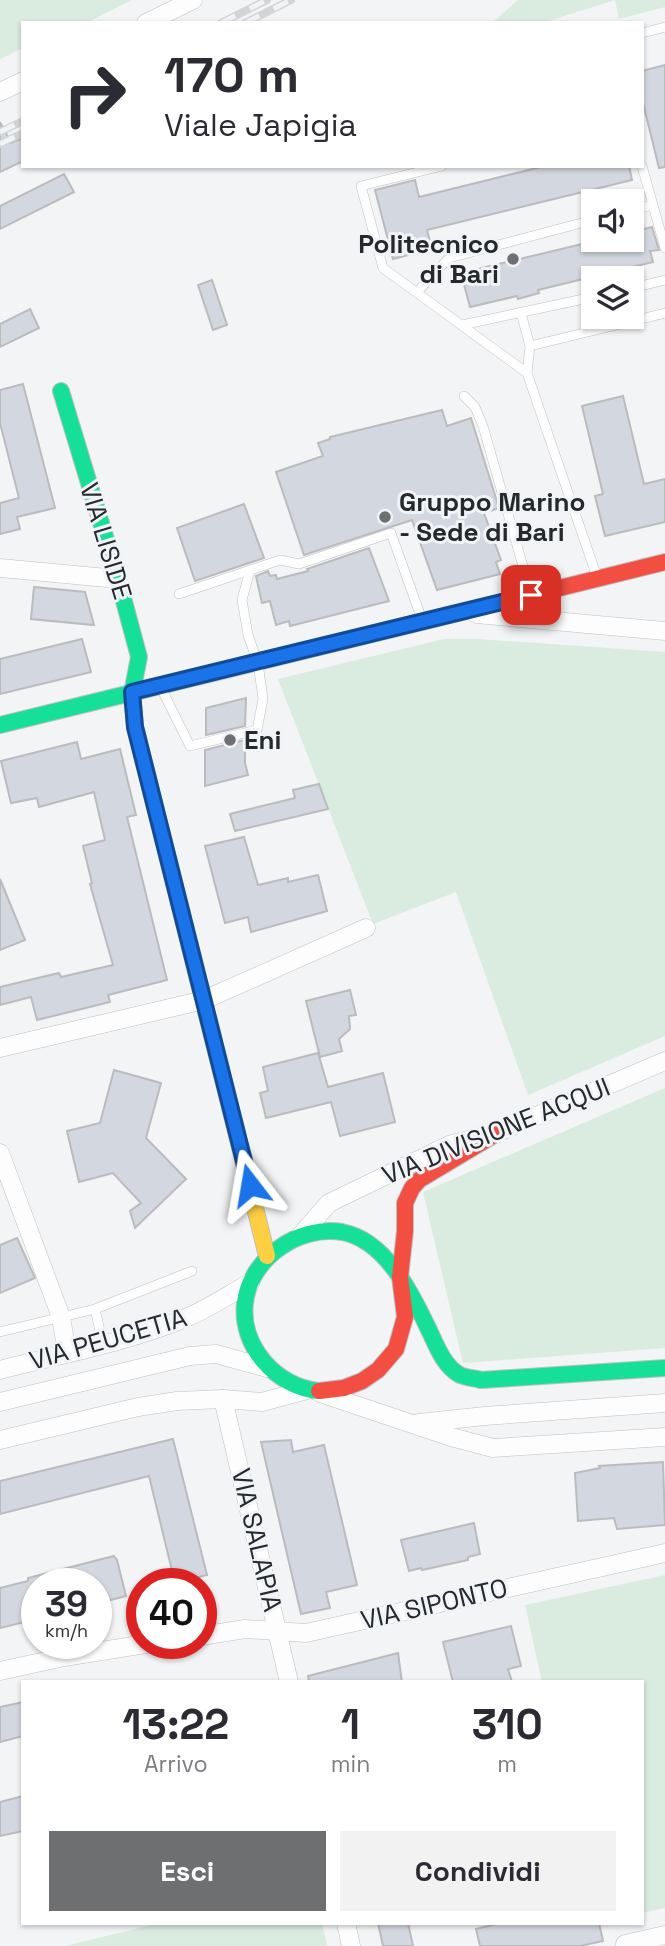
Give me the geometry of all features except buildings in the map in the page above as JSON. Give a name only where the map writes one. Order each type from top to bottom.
[{"type":"street","points":[[150,21],[192,0]]},
{"type":"street","points":[[0,92],[21,82]]},
{"type":"street","name":"VIA LISIDE","points":[[61,391],[139,657],[132,692],[135,727],[267,1256]]},
{"type":"street","points":[[0,725],[665,562]]},
{"type":"street","points":[[0,568],[118,579]]},
{"type":"street","points":[[462,613],[665,631]]},
{"type":"street","points":[[0,1048],[204,1000],[366,928]]},
{"type":"street","name":"VIA DIVISIONE ACQUI","points":[[301,1235],[329,1203],[449,1145],[499,1132],[665,1061]]},
{"type":"street","name":"VIA PEUCETIA","points":[[0,1440],[138,1407],[177,1401],[223,1399],[262,1402],[312,1391],[340,1391],[362,1383],[382,1369],[396,1350],[404,1328],[405,1305],[400,1282],[406,1200],[414,1184],[499,1132]]},
{"type":"street","points":[[0,1153],[61,1317],[67,1353]]},
{"type":"street","name":"VIA PEUCETIA","points":[[665,1368],[481,1380],[460,1375],[446,1362],[423,1317],[388,1261],[370,1245],[348,1234],[325,1231],[301,1235],[283,1243],[267,1256],[250,1283],[245,1305],[246,1328],[254,1350],[267,1368],[286,1382],[412,1424],[493,1448],[665,1437]]},
{"type":"street","name":"VIA PEUCETIA","points":[[0,1370],[103,1344],[191,1315],[250,1283]]},
{"type":"street","points":[[0,1402],[190,1356],[216,1354],[267,1368]]},
{"type":"street","name":"VIA SALAPIA","points":[[223,1399],[289,1680]]},
{"type":"street","name":"VIA PEUCETIA","points":[[412,1424],[665,1403]]},
{"type":"street","name":"VIA SIPONTO","points":[[217,1633],[245,1629],[306,1633],[665,1553]]},
{"type":"street","points":[[0,1671],[126,1647]]},
{"type":"street","points":[[346,1925],[351,1946]]},
{"type":"street","points":[[625,1946],[665,1935]]},
{"type":"lane","points":[[644,32],[665,27]]},
{"type":"lane","points":[[434,168],[360,186],[383,268],[527,373]]},
{"type":"lane","points":[[643,168],[665,248]]},
{"type":"lane","points":[[644,207],[653,205]]},
{"type":"lane","points":[[417,292],[449,258],[581,223]]},
{"type":"lane","points":[[644,285],[665,280]]},
{"type":"lane","points":[[463,325],[581,300]]},
{"type":"lane","points":[[522,313],[530,346],[527,373],[597,579]]},
{"type":"lane","points":[[530,346],[665,313]]},
{"type":"lane","points":[[464,396],[475,407],[483,426],[531,595]]},
{"type":"lane","points":[[180,594],[280,560],[299,564],[391,533],[423,622]]},
{"type":"lane","points":[[160,686],[190,746],[257,730],[263,699],[258,663],[248,635],[242,600],[250,570]]},
{"type":"lane","points":[[0,1332],[94,1309],[192,1271]]},
{"type":"lane","points":[[94,1309],[103,1344]]},
{"type":"green space","points":[[0,0],[132,0],[90,21],[21,21],[21,49],[0,59]]},
{"type":"green space","points":[[518,0],[615,0],[548,21],[494,21]]},
{"type":"green space","points":[[615,0],[665,0],[665,7],[619,19]]},
{"type":"green space","points":[[444,639],[665,652],[665,1036],[528,1095],[456,892],[373,924],[278,679]]},
{"type":"green space","points":[[665,1088],[665,1348],[463,1363],[423,1192]]},
{"type":"green space","points":[[665,1575],[665,1908],[644,1913],[644,1680],[542,1680],[525,1605]]},
{"type":"green space","points":[[152,1925],[322,1925],[327,1946],[65,1946]]},
{"type":"railway","points":[[225,21],[267,0]]},
{"type":"railway","points":[[249,21],[291,0]]},
{"type":"railway","points":[[0,132],[21,122]]},
{"type":"railway","points":[[0,144],[21,134]]},
{"type":"traffic: fast","points":[[61,391],[139,657],[132,693],[135,727],[232,1115]]},
{"type":"traffic: fast","points":[[0,725],[466,611]]},
{"type":"traffic: fast","points":[[319,1391],[289,1382],[264,1362],[248,1334],[245,1303],[256,1272],[279,1248],[309,1234],[326,1231],[357,1237],[384,1256],[405,1284],[437,1348],[460,1375],[481,1380],[665,1368]]},
{"type":"traffic: slow","points":[[232,1115],[267,1256]]},
{"type":"traffic: jam","points":[[466,611],[665,562]]},
{"type":"traffic: jam","points":[[319,1391],[344,1388],[362,1381],[378,1370],[396,1349],[405,1317],[400,1277],[405,1203],[412,1188],[419,1180],[499,1132]]},
{"type":"place","name":"Politecnico di Bari","points":[[513,259]]},
{"type":"place","name":"Gruppo Marino - Sede di Bari","points":[[385,517]]},
{"type":"place","name":"Eni","points":[[230,740]]},
{"type":"route","points":[[250,1185],[135,727],[132,692],[531,595]]}]
